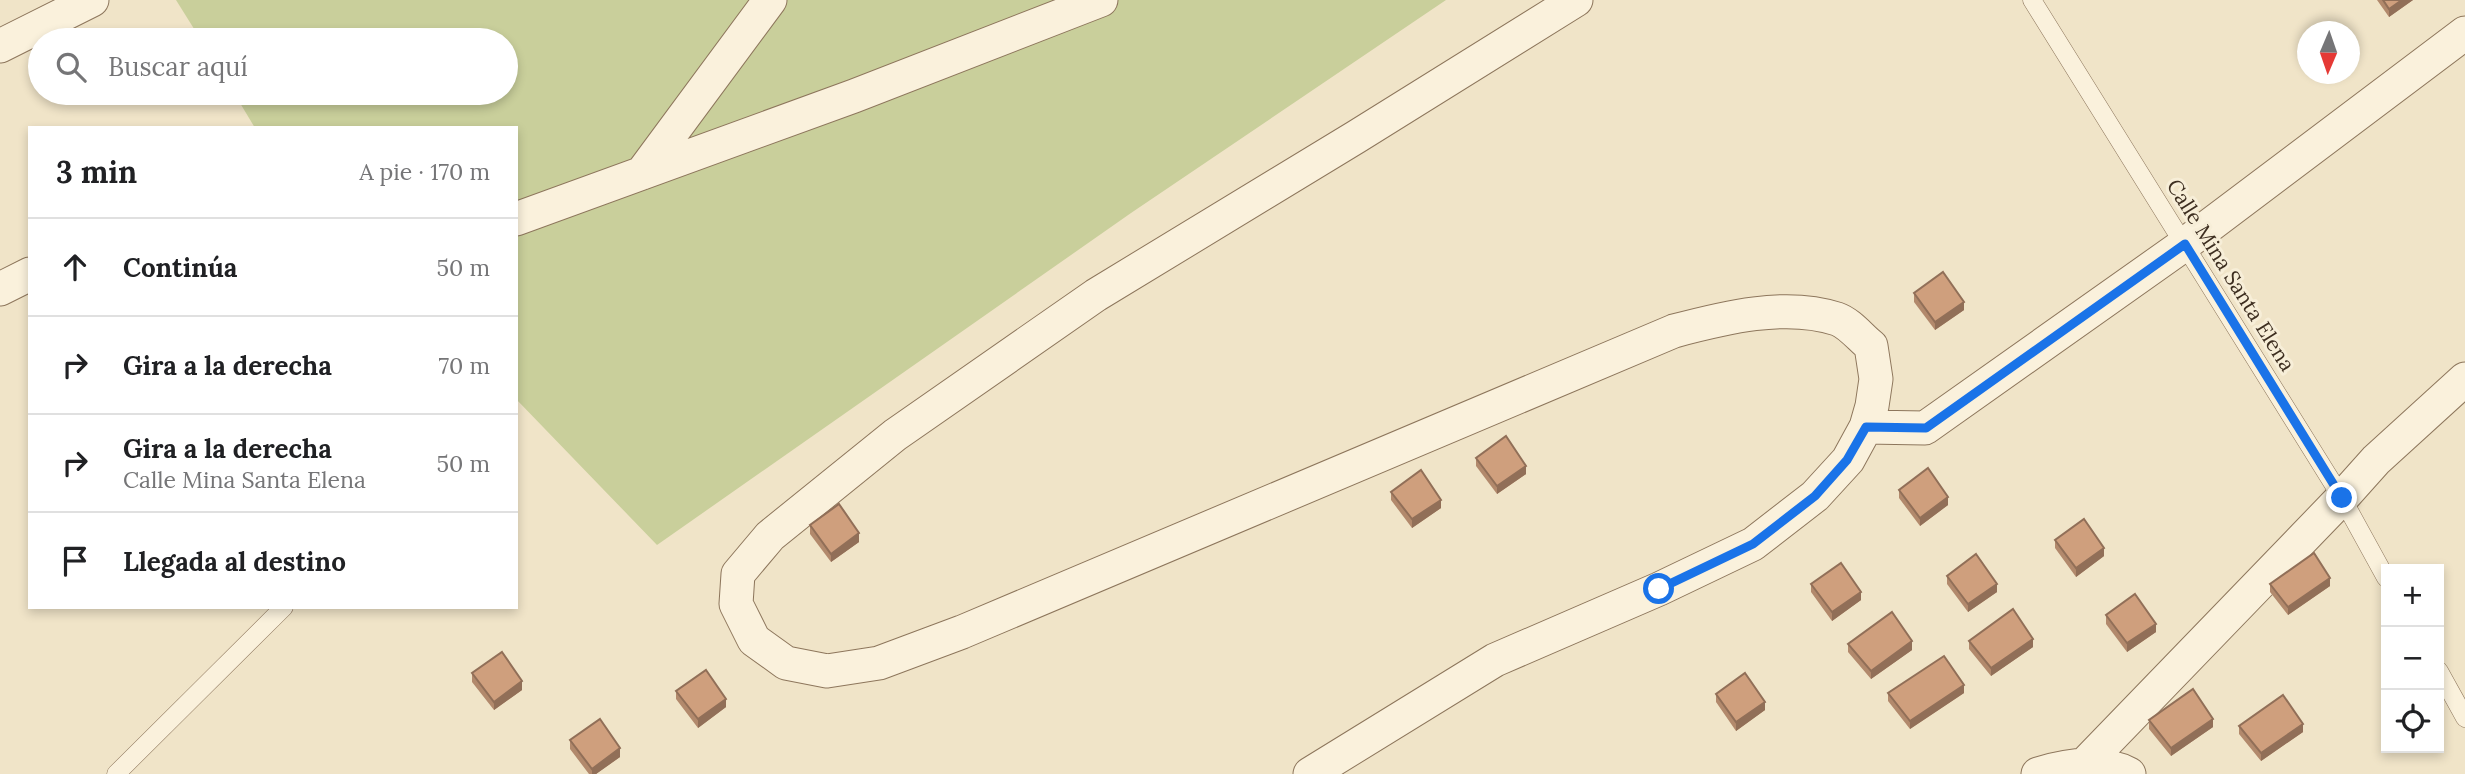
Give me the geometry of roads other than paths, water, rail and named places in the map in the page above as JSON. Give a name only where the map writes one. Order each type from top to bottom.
[{"type":"street","points":[[36,28],[92,0]]},
{"type":"street","points":[[642,173],[770,0]]},
{"type":"street","points":[[518,218],[854,96],[1101,0]]},
{"type":"street","points":[[1310,774],[1495,660],[1659,589],[1753,544],[1815,496],[1847,460],[1866,427],[1872,406],[1876,379],[1871,346],[1839,319],[1779,312],[1738,315],[1674,331],[962,632],[879,663],[827,671],[786,663],[754,640],[736,604],[738,574],[770,536],[895,435],[1096,295],[1576,0]]},
{"type":"street","points":[[0,46],[28,32]]},
{"type":"street","points":[[1866,427],[1926,428],[2185,244],[2465,33]]},
{"type":"street","points":[[0,289],[28,275]]},
{"type":"street","points":[[2084,765],[2376,460],[2465,379]]},
{"type":"street","points":[[2038,774],[2084,765],[2115,767],[2129,774]]},
{"type":"lane","name":"Calle Mina Santa Elena","points":[[2032,0],[2342,498],[2381,569]]},
{"type":"lane","points":[[116,774],[282,609]]},
{"type":"lane","points":[[2444,680],[2465,718]]}]
